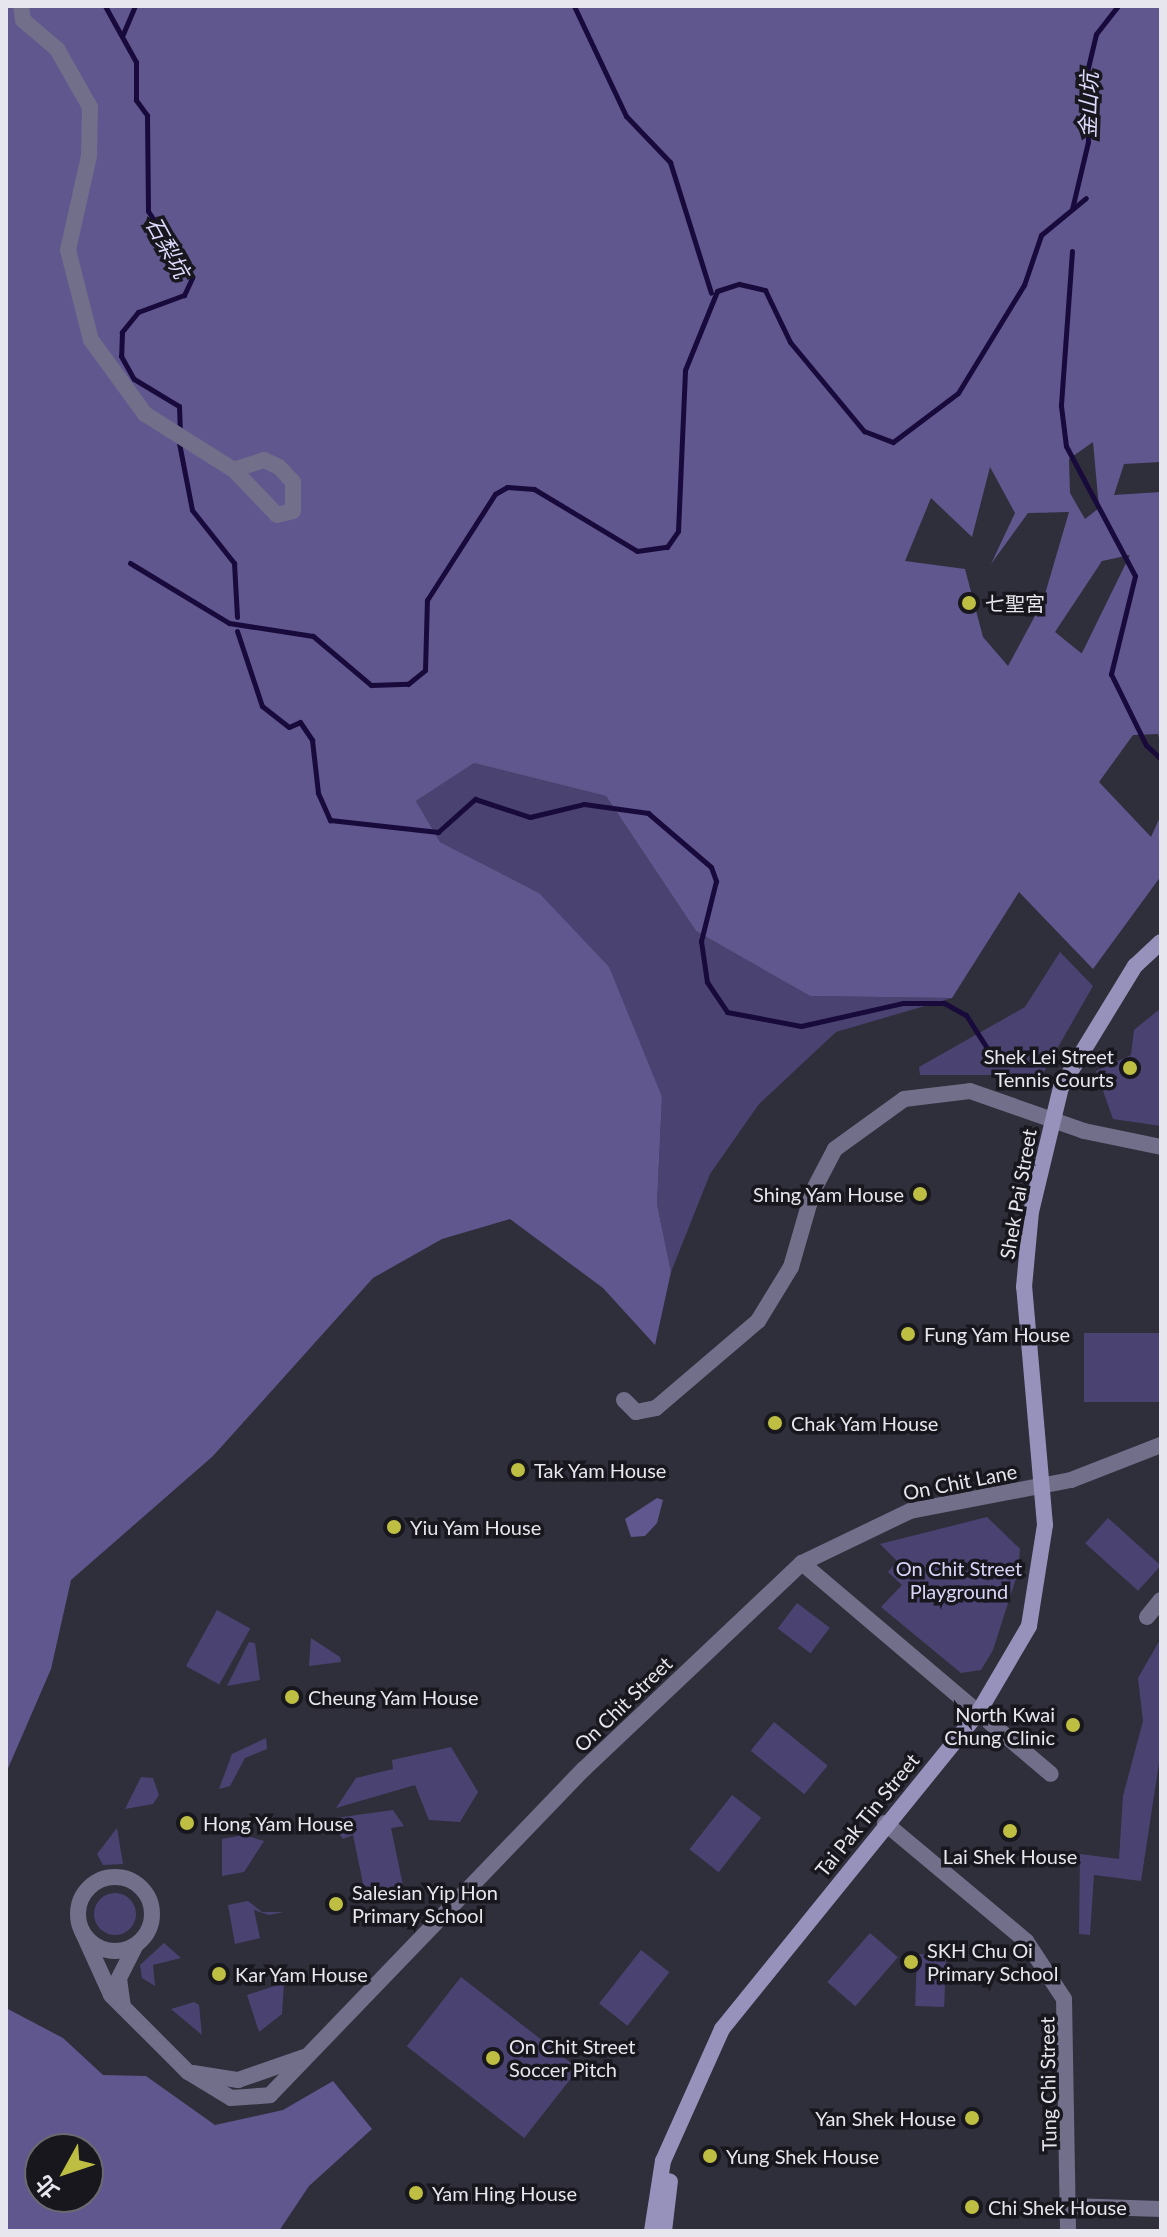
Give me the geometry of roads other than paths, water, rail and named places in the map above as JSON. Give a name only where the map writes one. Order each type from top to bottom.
[{"type":"street","points":[[21,6],[23,20],[57,49],[90,107],[89,156],[68,250],[91,340],[145,414],[234,470]]},
{"type":"street","name":"Shek Pai Street","points":[[1040,1486],[1024,1258],[1052,1120],[1061,1087],[1128,978],[1161,942]]},
{"type":"street","points":[[624,1400],[636,1412],[656,1408],[758,1321],[791,1267],[825,1165],[873,1116],[921,1093],[955,1089],[1052,1120],[1161,1147]]},
{"type":"street","points":[[1040,1486],[1161,1445]]},
{"type":"street","name":"On Chit Lane","points":[[802,1563],[910,1511],[1040,1486]]},
{"type":"street","name":"Tai Pak Tin Street","points":[[652,2231],[674,2136],[722,2029],[885,1823],[978,1713],[1016,1655],[1039,1594],[1040,1486]]},
{"type":"street","points":[[802,1563],[1051,1774]]},
{"type":"street","name":"On Chit Street","points":[[82,1931],[124,2008],[188,2072],[225,2097],[256,2098],[284,2085],[584,1769],[802,1563]]},
{"type":"street","points":[[1147,1617],[1161,1600]]},
{"type":"street","name":"Tung Chi Street","points":[[885,1823],[1026,1941],[1056,1981],[1069,2023],[1068,2231]]},
{"type":"street","points":[[124,2008],[119,1978],[135,1946],[150,1927],[151,1903],[125,1878],[90,1885],[78,1907],[82,1931],[99,1948],[135,1946]]},
{"type":"street","name":"Tai Pak Tin Street","points":[[664,2231],[674,2136]]},
{"type":"street","points":[[1069,2206],[1161,2209]]},
{"type":"waterway","name":"石梨坑","points":[[105,6],[136,62],[136,100],[147,115],[148,211],[192,278],[184,295],[138,312],[122,332],[121,356],[134,379],[179,406],[180,430]]},
{"type":"waterway","points":[[123,34],[135,6]]},
{"type":"waterway","points":[[574,6],[626,116],[670,162],[711,293]]},
{"type":"waterway","name":"金山坑","points":[[1072,209],[1088,142],[1086,76],[1096,34],[1118,6]]},
{"type":"waterway","points":[[130,563],[229,623],[313,636],[371,685],[408,684],[425,670],[427,600],[495,494],[507,487],[534,489],[637,551],[667,547],[678,531],[685,370],[717,291],[739,284],[765,290],[790,342],[864,431],[893,442],[958,393],[1024,285],[1041,235],[1086,198]]},
{"type":"waterway","points":[[1072,251],[1061,406],[1066,446],[1135,576],[1111,674],[1146,745],[1161,759]]},
{"type":"waterway","points":[[179,443],[192,510],[234,563],[237,617]]},
{"type":"waterway","points":[[237,631],[262,706],[289,727],[300,722],[312,740],[318,793],[330,820],[438,832],[475,799],[530,817],[584,804],[648,813],[711,867],[716,881],[701,941],[707,982],[727,1012],[801,1026],[903,1003],[944,1003],[966,1015],[992,1056]]},
{"type":"place","name":"七聖宮","points":[[969,603]]},
{"type":"place","name":"Shek Lei Street Tennis Courts","points":[[1130,1068]]},
{"type":"place","name":"Shing Yam House","points":[[920,1194]]},
{"type":"place","name":"Fung Yam House","points":[[908,1334]]},
{"type":"place","name":"Chak Yam House","points":[[775,1423]]},
{"type":"place","name":"Tak Yam House","points":[[518,1470]]},
{"type":"place","name":"Yiu Yam House","points":[[394,1527]]},
{"type":"place","name":"Cheung Yam House","points":[[292,1697]]},
{"type":"place","name":"North Kwai Chung Clinic","points":[[1073,1725]]},
{"type":"place","name":"Hong Yam House","points":[[187,1823]]},
{"type":"place","name":"Lai Shek House","points":[[1010,1831]]},
{"type":"place","name":"Salesian Yip Hon Primary School","points":[[336,1904]]},
{"type":"place","name":"SKH Chu Oi Primary School","points":[[911,1962]]},
{"type":"place","name":"Kar Yam House","points":[[219,1974]]},
{"type":"place","name":"On Chit Street Soccer Pitch","points":[[493,2058]]},
{"type":"place","name":"Yan Shek House","points":[[972,2118]]},
{"type":"place","name":"Yung Shek House","points":[[710,2156]]},
{"type":"place","name":"Yam Hing House","points":[[416,2193]]},
{"type":"place","name":"Chi Shek House","points":[[972,2207]]},
{"type":"park label","name":"On Chit Street Playground","points":[[959,1580]]}]
